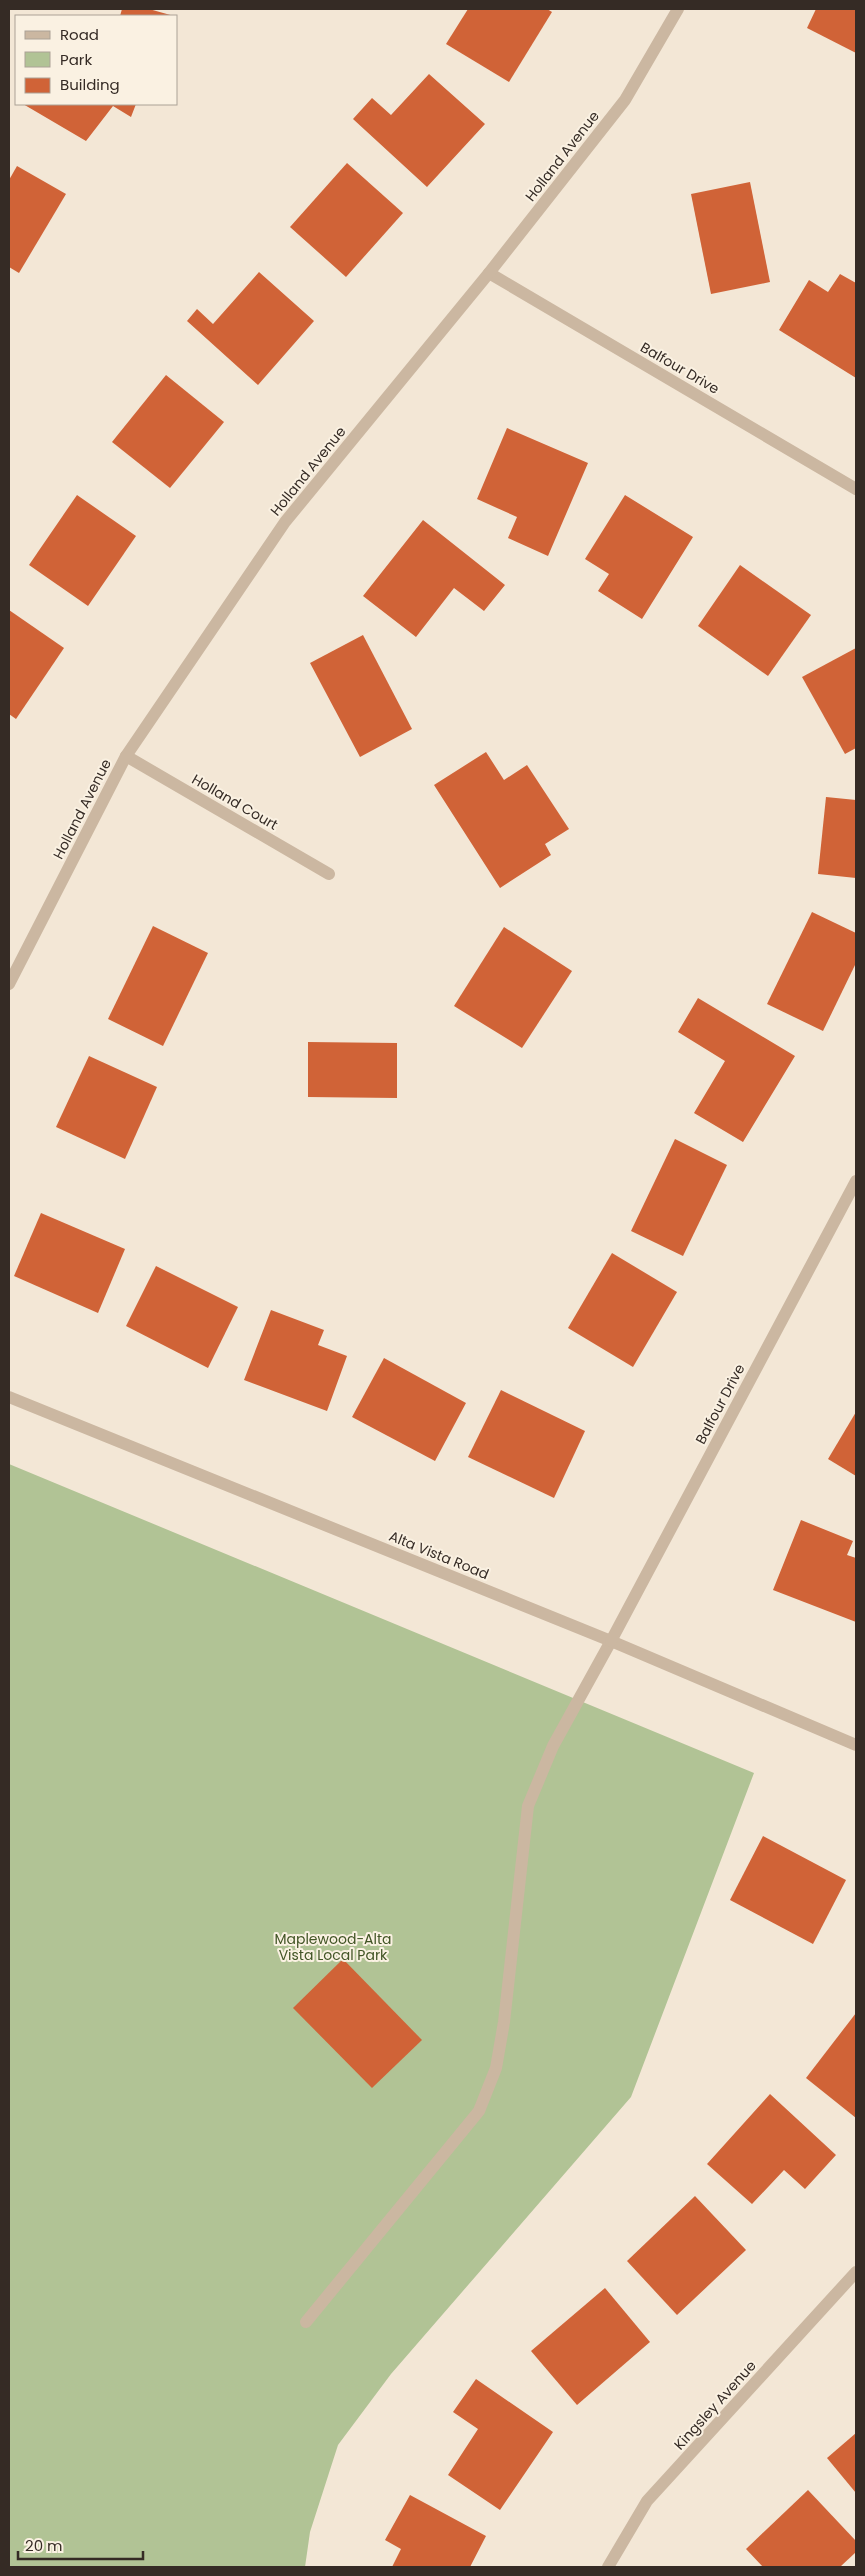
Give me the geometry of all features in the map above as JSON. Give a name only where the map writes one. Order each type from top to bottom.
[{"type":"street","name":"Holland Avenue","points":[[9,984],[126,756],[285,522],[489,273],[625,100],[678,9]]},
{"type":"street","name":"Balfour Drive","points":[[489,273],[856,489]]},
{"type":"street","name":"Holland Court","points":[[126,756],[329,874]]},
{"type":"street","name":"Balfour Drive","points":[[306,2322],[478,2111],[496,2068],[528,1806],[553,1746],[856,1181]]},
{"type":"street","name":"Alta Vista Road","points":[[9,1397],[611,1641],[856,1744]]},
{"type":"street","name":"Kingsley Avenue","points":[[608,2567],[647,2501],[856,2272]]},
{"type":"green space","name":"Maplewood-Alta Vista Local Park","points":[[9,1464],[754,1773],[631,2097],[391,2374],[338,2445],[310,2532],[305,2567],[9,2567]]},
{"type":"building","points":[[122,9],[149,9],[170,15],[120,15]]},
{"type":"building","points":[[468,9],[547,9],[552,12],[509,82],[446,44]]},
{"type":"building","points":[[816,9],[856,9],[856,53],[807,28]]},
{"type":"building","points":[[429,74],[485,124],[427,187],[353,119],[372,98],[391,115]]},
{"type":"building","points":[[25,105],[136,105],[131,117],[113,106],[86,141]]},
{"type":"building","points":[[347,163],[403,213],[346,277],[290,227]]},
{"type":"building","points":[[17,166],[66,194],[19,273],[9,267],[9,180]]},
{"type":"building","points":[[750,182],[770,282],[711,294],[691,194]]},
{"type":"building","points":[[259,272],[314,321],[258,385],[187,321],[197,309],[213,324]]},
{"type":"building","points":[[840,274],[856,283],[856,378],[779,330],[809,280],[828,292]]},
{"type":"building","points":[[166,375],[224,422],[170,488],[112,442]]},
{"type":"building","points":[[507,428],[588,463],[548,556],[508,538],[517,517],[477,499]]},
{"type":"building","points":[[77,495],[136,536],[88,606],[29,565]]},
{"type":"building","points":[[625,495],[693,537],[642,619],[598,591],[609,574],[585,559]]},
{"type":"building","points":[[423,520],[505,585],[484,611],[454,588],[416,637],[363,596]]},
{"type":"building","points":[[740,565],[811,615],[768,676],[698,626]]},
{"type":"building","points":[[9,610],[64,648],[16,719],[9,714]]},
{"type":"building","points":[[363,635],[412,729],[360,757],[310,663]]},
{"type":"building","points":[[856,648],[856,748],[845,754],[802,677]]},
{"type":"building","points":[[486,752],[504,780],[527,765],[569,829],[545,844],[551,855],[500,888],[434,785]]},
{"type":"building","points":[[826,797],[856,800],[856,878],[818,874]]},
{"type":"building","points":[[812,912],[856,933],[856,963],[823,1031],[767,1004]]},
{"type":"building","points":[[153,926],[208,953],[163,1046],[108,1019]]},
{"type":"building","points":[[504,927],[572,971],[522,1048],[454,1006]]},
{"type":"building","points":[[698,998],[795,1056],[743,1142],[694,1113],[725,1061],[678,1032]]},
{"type":"building","points":[[308,1042],[397,1043],[397,1098],[308,1097]]},
{"type":"building","points":[[89,1056],[157,1087],[125,1159],[56,1127]]},
{"type":"building","points":[[675,1139],[727,1165],[683,1256],[631,1231]]},
{"type":"building","points":[[41,1213],[125,1249],[98,1313],[14,1276]]},
{"type":"building","points":[[612,1253],[677,1292],[633,1367],[568,1328]]},
{"type":"building","points":[[156,1266],[238,1307],[208,1368],[126,1326]]},
{"type":"building","points":[[271,1310],[324,1330],[318,1345],[347,1356],[327,1411],[244,1380]]},
{"type":"building","points":[[384,1358],[466,1403],[435,1461],[352,1417]]},
{"type":"building","points":[[501,1390],[585,1431],[554,1498],[468,1457]]},
{"type":"building","points":[[856,1412],[856,1476],[828,1459]]},
{"type":"building","points":[[801,1520],[853,1541],[847,1555],[856,1558],[856,1622],[773,1590]]},
{"type":"building","points":[[763,1836],[846,1880],[813,1944],[730,1900]]},
{"type":"building","points":[[343,1959],[422,2040],[372,2088],[293,2008]]},
{"type":"building","points":[[856,2013],[856,2118],[806,2078]]},
{"type":"building","points":[[770,2094],[836,2155],[805,2189],[784,2170],[752,2204],[707,2164]]},
{"type":"building","points":[[695,2196],[746,2250],[677,2315],[627,2261]]},
{"type":"building","points":[[605,2288],[650,2342],[577,2405],[531,2351]]},
{"type":"building","points":[[476,2379],[553,2432],[500,2510],[448,2475],[478,2429],[453,2412]]},
{"type":"building","points":[[856,2433],[856,2493],[827,2458]]},
{"type":"building","points":[[808,2490],[856,2541],[856,2552],[840,2567],[763,2567],[746,2549]]},
{"type":"building","points":[[410,2495],[486,2536],[470,2567],[392,2567],[401,2549],[385,2540]]}]
